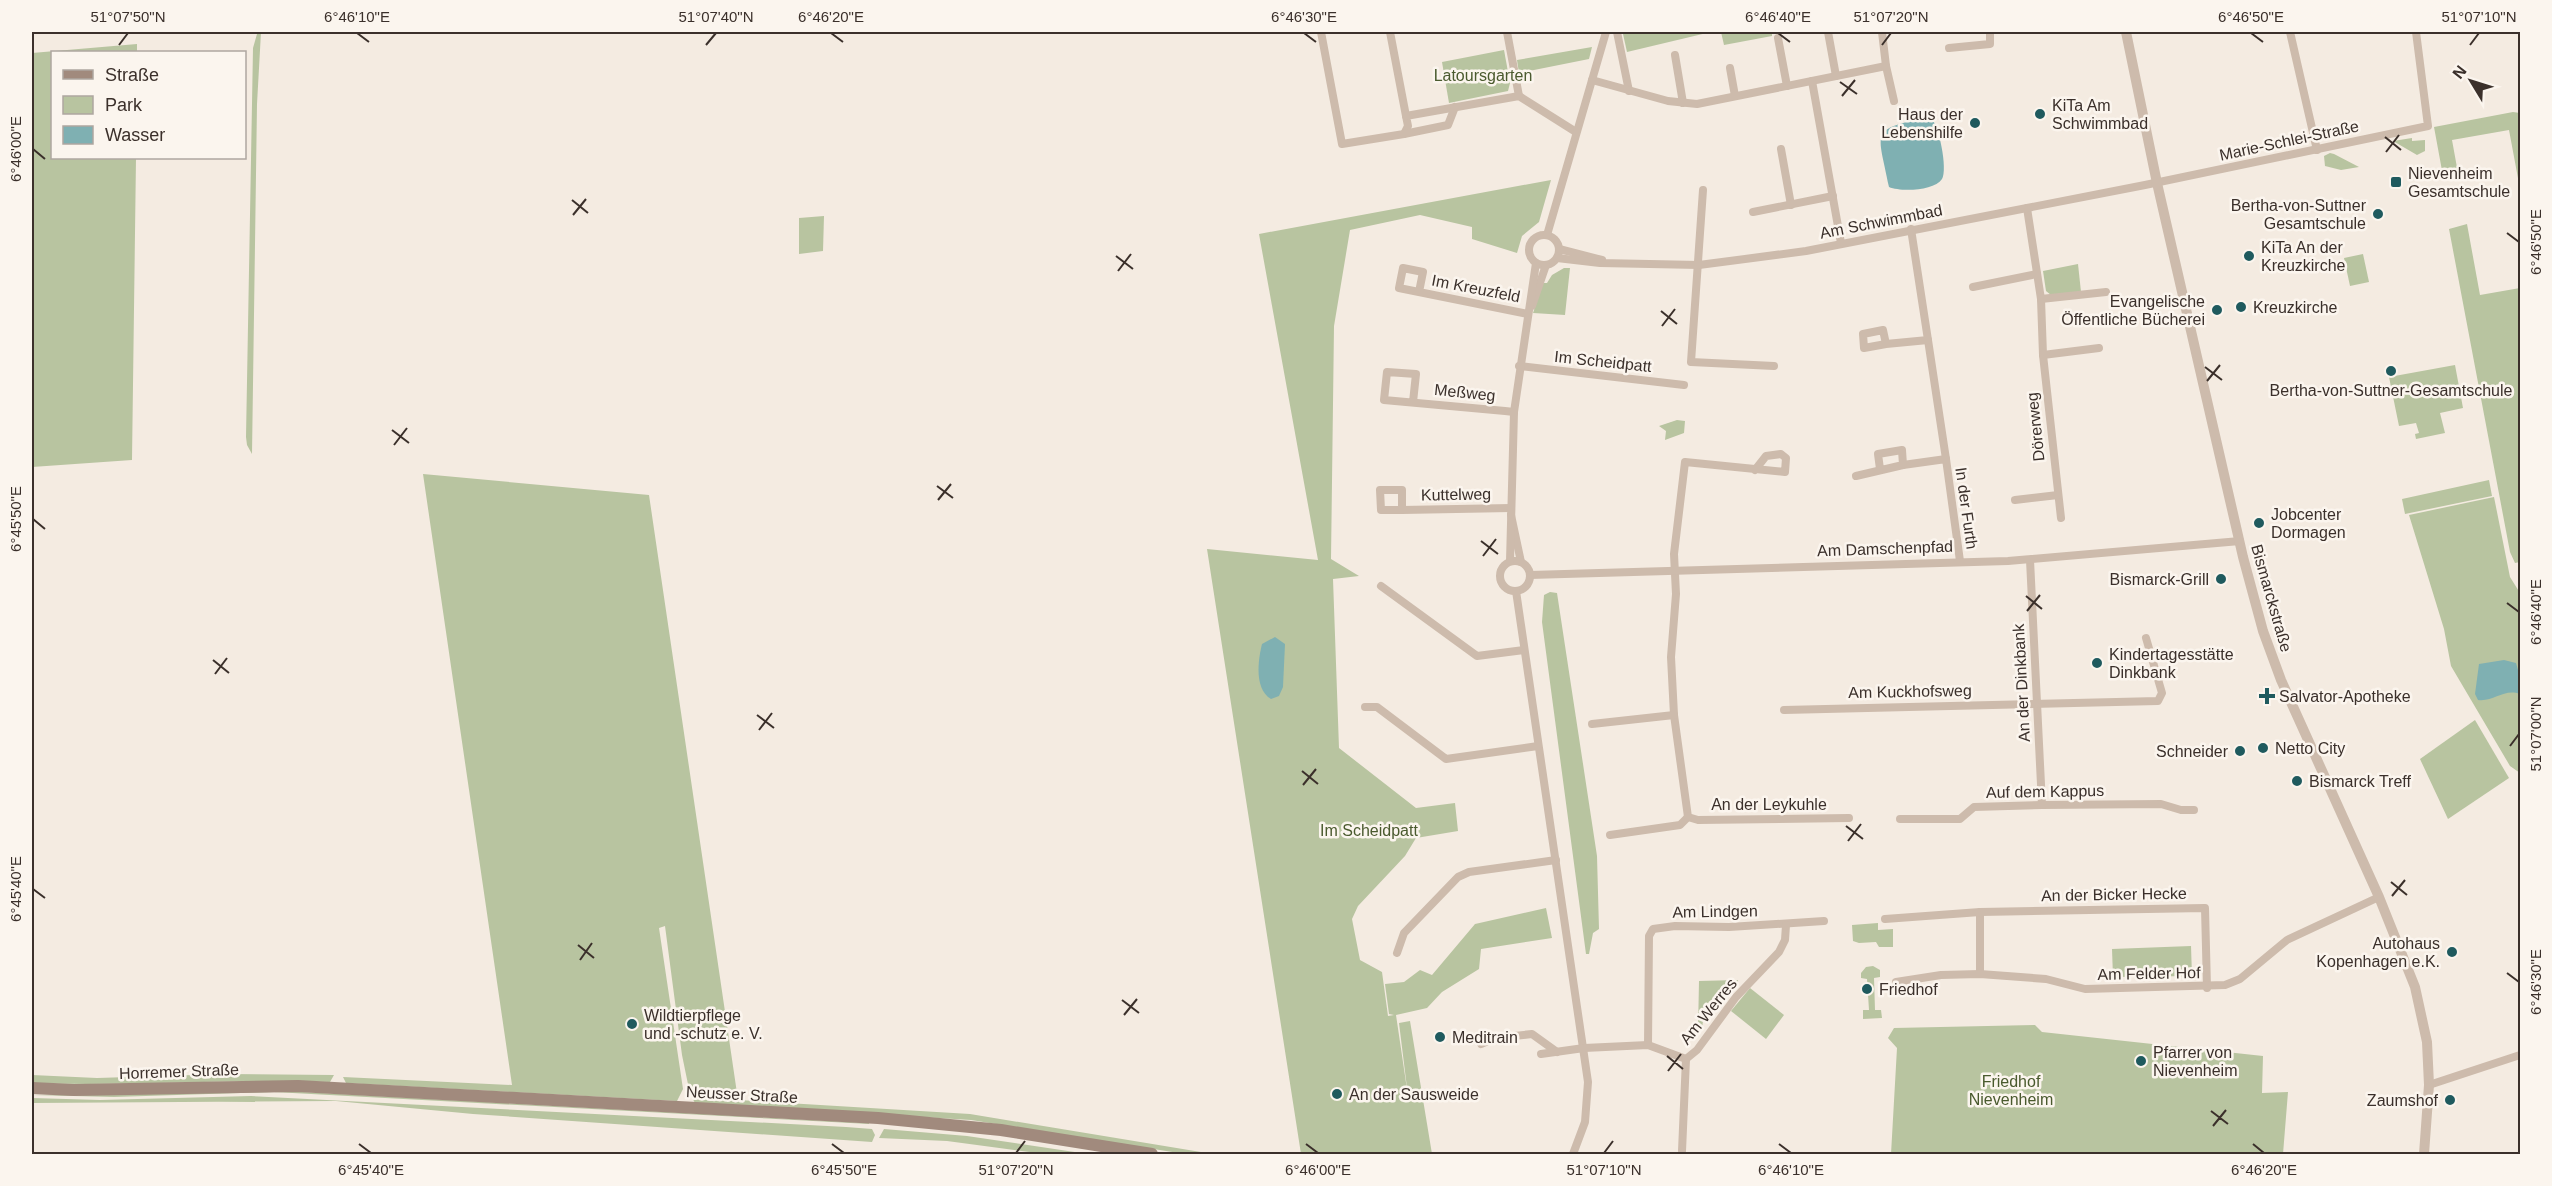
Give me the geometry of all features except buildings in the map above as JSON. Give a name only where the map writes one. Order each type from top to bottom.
[{"type":"main road","name":"Horremer Straße","points":[[32,1088],[74,1090],[257,1085],[328,1087]]},
{"type":"main road","name":"Neusser Straße","points":[[328,1087],[918,1121],[1001,1130],[1152,1155]]},
{"type":"street","points":[[1321,32],[1342,144],[1448,125],[1455,107]]},
{"type":"street","points":[[1389,32],[1408,126],[1404,134]]},
{"type":"street","points":[[1507,32],[1519,96]]},
{"type":"street","points":[[1547,235],[1606,32]]},
{"type":"street","points":[[1617,32],[1629,91]]},
{"type":"street","points":[[1828,32],[1836,76]]},
{"type":"street","points":[[1882,32],[1894,101]]},
{"type":"street","points":[[1949,48],[1990,44],[1993,32]]},
{"type":"street","name":"Bismarckstraße","points":[[2126,32],[2157,183],[2252,593],[2281,680],[2379,897],[2415,987],[2427,1042],[2429,1085],[2424,1155]]},
{"type":"street","points":[[2290,32],[2317,150]]},
{"type":"street","name":"Marie-Schlei-Straße","points":[[2157,183],[2428,126],[2416,32]]},
{"type":"street","points":[[1778,38],[1787,86]]},
{"type":"street","points":[[1676,55],[1683,103]]},
{"type":"street","points":[[1592,80],[1629,91],[1697,104],[1887,66]]},
{"type":"street","points":[[1730,68],[1735,96]]},
{"type":"street","points":[[1812,81],[1841,243]]},
{"type":"street","points":[[1406,116],[1519,96],[1576,132]]},
{"type":"street","points":[[1781,149],[1791,205]]},
{"type":"street","name":"Am Schwimmbad","points":[[1558,254],[1608,262],[1699,265],[1806,251],[2157,183]]},
{"type":"street","points":[[1703,190],[1691,362],[1774,366]]},
{"type":"street","points":[[1753,212],[1833,196]]},
{"type":"street","name":"Dörerweg","points":[[2027,208],[2041,299],[2043,355],[2061,518]]},
{"type":"street","name":"In der Furth","points":[[1911,229],[1960,561]]},
{"type":"street","points":[[1528,314],[1546,266],[1558,254],[1556,240],[1547,235],[1536,237],[1530,244],[1529,255],[1536,263],[1546,266]]},
{"type":"street","points":[[1510,561],[1521,562],[1528,567],[1530,575],[1528,584],[1516,591],[1506,589],[1500,581],[1500,571],[1510,561],[1514,412],[1536,263]]},
{"type":"street","points":[[1973,287],[2037,274]]},
{"type":"street","name":"Im Kreuzfeld","points":[[1419,292],[1528,314]]},
{"type":"street","points":[[2041,299],[2106,292]]},
{"type":"street","points":[[1886,344],[1928,340]]},
{"type":"street","points":[[2043,355],[2099,348]]},
{"type":"street","name":"Im Scheidpatt","points":[[1519,366],[1684,385]]},
{"type":"street","name":"Meßweg","points":[[1413,402],[1416,374],[1387,372],[1384,399],[1413,402],[1514,412]]},
{"type":"street","points":[[1880,469],[1878,454],[1902,450],[1903,465]]},
{"type":"street","name":"In der Furth","points":[[1857,476],[1880,469],[1946,459]]},
{"type":"street","name":"An der Leykuhle","points":[[1688,817],[1674,715],[1671,657],[1676,594],[1674,554],[1685,462],[1755,470]]},
{"type":"street","points":[[2015,500],[2058,495]]},
{"type":"street","name":"Kuttelweg","points":[[1402,510],[1511,512]]},
{"type":"street","points":[[1511,512],[1521,562]]},
{"type":"street","name":"Am Damschenpfad","points":[[1530,575],[2030,560],[2240,541]]},
{"type":"street","name":"An der Dinkbank","points":[[2030,560],[2042,805]]},
{"type":"street","points":[[1381,586],[1478,656],[1524,650]]},
{"type":"street","points":[[1516,591],[1588,1082],[1587,1108],[1573,1155]]},
{"type":"street","name":"Am Kuckhofsweg","points":[[1784,710],[2158,701],[2162,693],[2146,638]]},
{"type":"street","points":[[1365,707],[1377,707],[1446,759],[1538,746]]},
{"type":"street","points":[[1592,724],[1674,715]]},
{"type":"street","name":"Auf dem Kappus","points":[[1900,819],[1960,819],[1974,807],[2161,804],[2181,810],[2194,810]]},
{"type":"street","name":"An der Leykuhle","points":[[1688,817],[1698,819],[1850,818]]},
{"type":"street","name":"An der Leykuhle","points":[[1610,835],[1680,825],[1688,817]]},
{"type":"street","points":[[1397,953],[1404,933],[1458,877],[1469,872],[1556,860]]},
{"type":"street","name":"Am Felder Hof","points":[[1896,982],[1941,975],[1980,974],[2046,979],[2085,989],[2207,988],[2240,979],[2287,940],[2379,897]]},
{"type":"street","name":"An der Bicker Hecke","points":[[1885,919],[1980,912],[2205,908],[2207,988]]},
{"type":"street","points":[[1980,912],[1980,974]]},
{"type":"street","name":"Am Lindgen","points":[[1648,1046],[1649,936],[1653,929],[1676,926],[1786,925],[1824,921]]},
{"type":"street","name":"Am Werres","points":[[1584,1048],[1648,1046],[1686,1059],[1697,1050],[1736,997],[1779,952],[1785,940],[1786,925]]},
{"type":"street","points":[[1480,1044],[1495,1038],[1532,1034],[1557,1052]]},
{"type":"street","points":[[1541,1054],[1584,1048]]},
{"type":"street","points":[[2429,1085],[2520,1055]]},
{"type":"street","points":[[1682,1151],[1686,1059]]},
{"type":"green space","points":[[261,32],[257,104],[252,454],[246,437],[253,48],[257,34]]},
{"type":"green space","points":[[1711,32],[1627,52],[1623,34]]},
{"type":"green space","points":[[1721,32],[1772,32],[1772,36],[1724,45]]},
{"type":"green space","points":[[137,44],[137,51],[55,51]]},
{"type":"green space","points":[[1592,47],[1589,59],[1519,73],[1517,60]]},
{"type":"green space","name":"Latoursgarten","points":[[1504,50],[1510,83],[1508,91],[1449,103],[1442,62]]},
{"type":"green space","points":[[51,51],[51,159],[136,159],[132,460],[32,467],[32,53]]},
{"type":"green space","points":[[2513,112],[2520,113],[2520,189],[2509,130],[2452,140],[2458,173],[2443,176],[2434,127]]},
{"type":"green space","points":[[2412,138],[2412,141],[2425,140],[2425,151],[2417,155],[2393,141]]},
{"type":"green space","points":[[2330,153],[2359,167],[2341,170],[2325,166],[2324,156]]},
{"type":"green space","points":[[1551,180],[1539,222],[1522,236],[1517,253],[1472,239],[1472,227],[1420,215],[1350,230],[1334,326],[1331,559],[1359,576],[1333,579],[1339,748],[1416,808],[1455,803],[1458,831],[1416,838],[1405,856],[1358,906],[1352,919],[1360,960],[1382,972],[1388,1016],[1394,1015],[1389,1014],[1385,984],[1404,982],[1420,970],[1432,975],[1475,924],[1546,908],[1552,938],[1481,949],[1479,969],[1442,992],[1427,1008],[1396,1015],[1408,1096],[1399,1023],[1410,1021],[1432,1154],[1301,1154],[1207,549],[1318,560],[1259,234]]},
{"type":"green space","points":[[824,216],[823,251],[799,254],[799,218]]},
{"type":"green space","points":[[2467,224],[2480,295],[2520,288],[2520,562],[2515,563],[2510,552],[2449,229]]},
{"type":"green space","points":[[2363,254],[2369,282],[2350,286],[2344,258]]},
{"type":"green space","points":[[2078,264],[2081,292],[2051,295],[2046,291],[2043,271]]},
{"type":"green space","points":[[1564,268],[1570,268],[1565,315],[1533,313],[1543,283],[1547,283],[1552,275]]},
{"type":"green space","points":[[2455,365],[2463,408],[2440,413],[2445,433],[2416,439],[2415,434],[2419,433],[2416,423],[2399,426],[2389,377]]},
{"type":"green space","points":[[1677,420],[1685,421],[1684,433],[1665,440],[1666,431],[1659,426]]},
{"type":"green space","points":[[423,474],[649,495],[738,1100],[970,1114],[1213,1154],[1185,1154],[971,1120],[695,1103],[690,1094],[682,1055],[665,926],[659,928],[683,1089],[677,1101],[346,1083],[343,1077],[512,1085]]},
{"type":"green space","points":[[2489,480],[2492,496],[2405,514],[2402,499]]},
{"type":"green space","points":[[2494,497],[2510,577],[2520,593],[2520,773],[2510,766],[2451,666],[2444,629],[2409,515]]},
{"type":"green space","points":[[1550,592],[1557,593],[1597,856],[1599,929],[1593,933],[1589,954],[1586,954],[1542,622],[1544,595]]},
{"type":"green space","points":[[2475,720],[2509,778],[2448,819],[2420,759]]},
{"type":"green space","points":[[1878,923],[1878,930],[1893,929],[1893,947],[1879,947],[1876,942],[1853,941],[1852,925]]},
{"type":"green space","points":[[2191,946],[2192,976],[2113,977],[2112,949]]},
{"type":"green space","points":[[1873,966],[1880,970],[1880,977],[1874,978],[1875,1010],[1881,1010],[1882,1018],[1863,1019],[1863,1010],[1869,1010],[1867,979],[1861,978],[1861,973],[1866,967]]},
{"type":"green space","points":[[1738,980],[1738,985],[1731,985],[1703,1020],[1702,1031],[1698,1031],[1699,981]]},
{"type":"green space","points":[[1750,988],[1784,1015],[1766,1039],[1731,1011]]},
{"type":"green space","name":"Friedhof Nievenheim","points":[[2035,1025],[2042,1032],[2263,1056],[2262,1093],[2288,1092],[2283,1154],[1891,1154],[1897,1048],[1888,1038],[1894,1028]]},
{"type":"green space","points":[[226,1074],[334,1075],[330,1082],[32,1083],[32,1075],[97,1078]]},
{"type":"green space","points":[[285,1091],[869,1124],[274,1092],[114,1097],[32,1095]]},
{"type":"green space","points":[[251,1096],[846,1127],[872,1129],[875,1135],[872,1142],[473,1114],[336,1101],[32,1103],[32,1098],[100,1100]]},
{"type":"green space","points":[[884,1129],[967,1136],[1088,1154],[1045,1154],[947,1141],[879,1138]]},
{"type":"water","points":[[1930,117],[1937,128],[1942,147],[1944,174],[1942,179],[1925,188],[1901,190],[1889,187],[1882,153],[1882,135],[1896,125]]},
{"type":"water","points":[[1275,637],[1285,644],[1283,687],[1279,696],[1271,699],[1262,688],[1259,658],[1262,644]]},
{"type":"water","points":[[2504,660],[2516,663],[2520,677],[2520,694],[2509,693],[2478,700],[2475,694],[2479,664]]},
{"type":"place","name":"KiTa Am Schwimmbad","points":[[2040,114]]},
{"type":"place","name":"Haus der Lebenshilfe","points":[[1975,123]]},
{"type":"place","name":"Nievenheim Gesamtschule","points":[[2396,182]]},
{"type":"place","name":"Bertha-von-Suttner Gesamtschule","points":[[2378,214]]},
{"type":"place","name":"KiTa An der Kreuzkirche","points":[[2249,256]]},
{"type":"place","name":"Kreuzkirche","points":[[2241,307]]},
{"type":"place","name":"Evangelische Öffentliche Bücherei","points":[[2217,310]]},
{"type":"place","name":"Bertha-von-Suttner-Gesamtschule","points":[[2391,371]]},
{"type":"place","name":"Jobcenter Dormagen","points":[[2259,523]]},
{"type":"place","name":"Bismarck-Grill","points":[[2221,579]]},
{"type":"place","name":"Kindertagesstätte Dinkbank","points":[[2097,663]]},
{"type":"place","name":"Salvator-Apotheke","points":[[2267,696]]},
{"type":"place","name":"Netto City","points":[[2263,748]]},
{"type":"place","name":"Schneider","points":[[2240,751]]},
{"type":"place","name":"Bismarck Treff","points":[[2297,781]]},
{"type":"place","name":"Autohaus Kopenhagen e.K.","points":[[2452,952]]},
{"type":"place","name":"Friedhof","points":[[1867,989]]},
{"type":"place","name":"Wildtierpflege und -schutz e. V.","points":[[632,1024]]},
{"type":"place","name":"Meditrain","points":[[1440,1037]]},
{"type":"place","name":"Pfarrer von Nievenheim","points":[[2141,1061]]},
{"type":"place","name":"An der Sausweide","points":[[1337,1094]]},
{"type":"place","name":"Zaumshof","points":[[2450,1100]]}]
